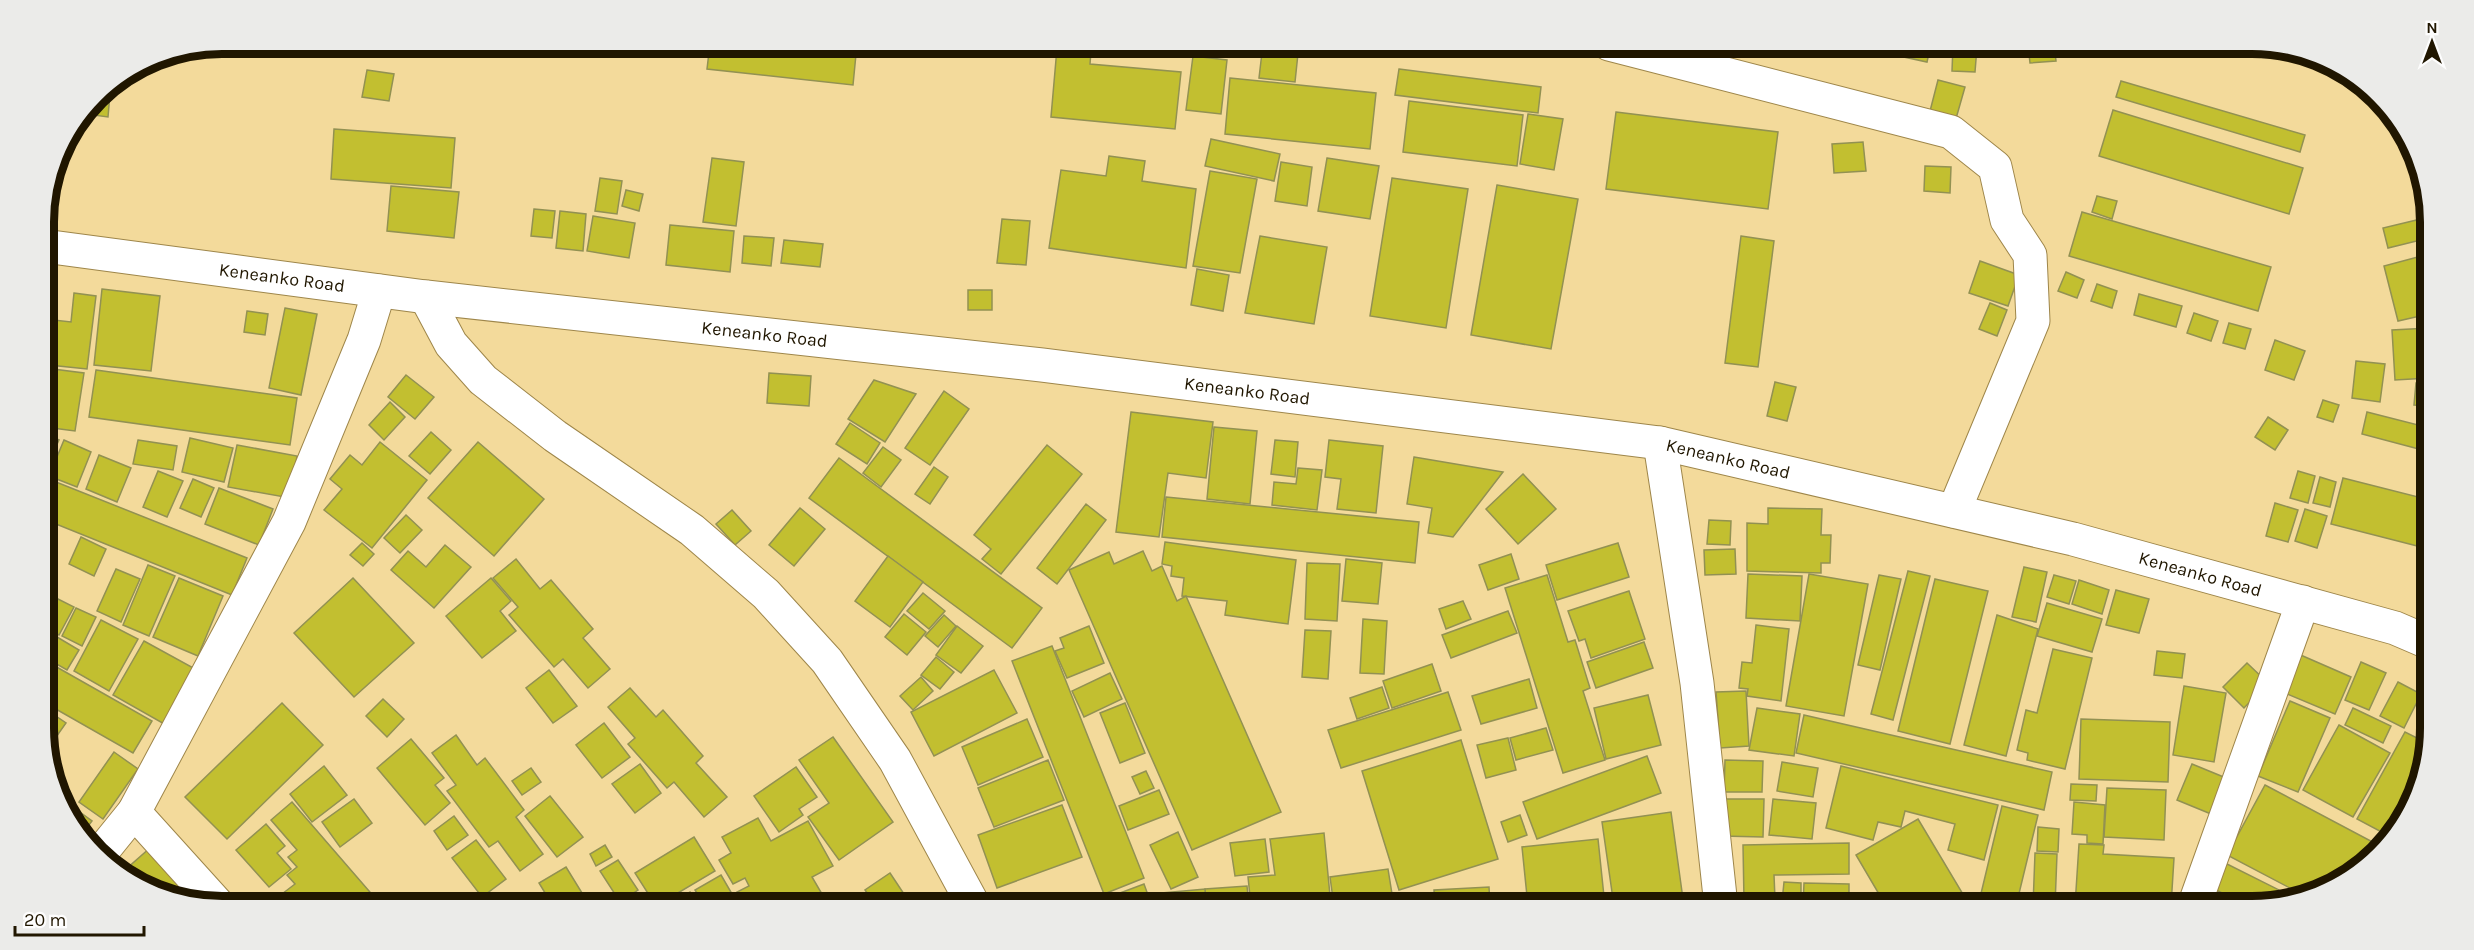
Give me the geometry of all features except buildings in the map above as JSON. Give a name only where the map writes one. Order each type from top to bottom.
[{"type":"street","points":[[1648,54],[1951,132],[1995,167],[2007,220],[2030,255],[2033,321],[1954,511]]},
{"type":"street","name":"Keneanko Road","points":[[54,247],[426,297],[1042,365],[1660,443],[2073,539],[2394,628],[2420,639]]},
{"type":"street","points":[[105,848],[134,812],[289,522],[364,340],[379,291]]},
{"type":"street","points":[[426,297],[451,344],[483,380],[555,436],[692,530],[766,594],[827,661],[895,760],[969,896]]},
{"type":"street","points":[[1660,443],[1697,683],[1720,896]]},
{"type":"street","points":[[2198,896],[2303,602]]},
{"type":"street","points":[[134,812],[210,896]]}]
